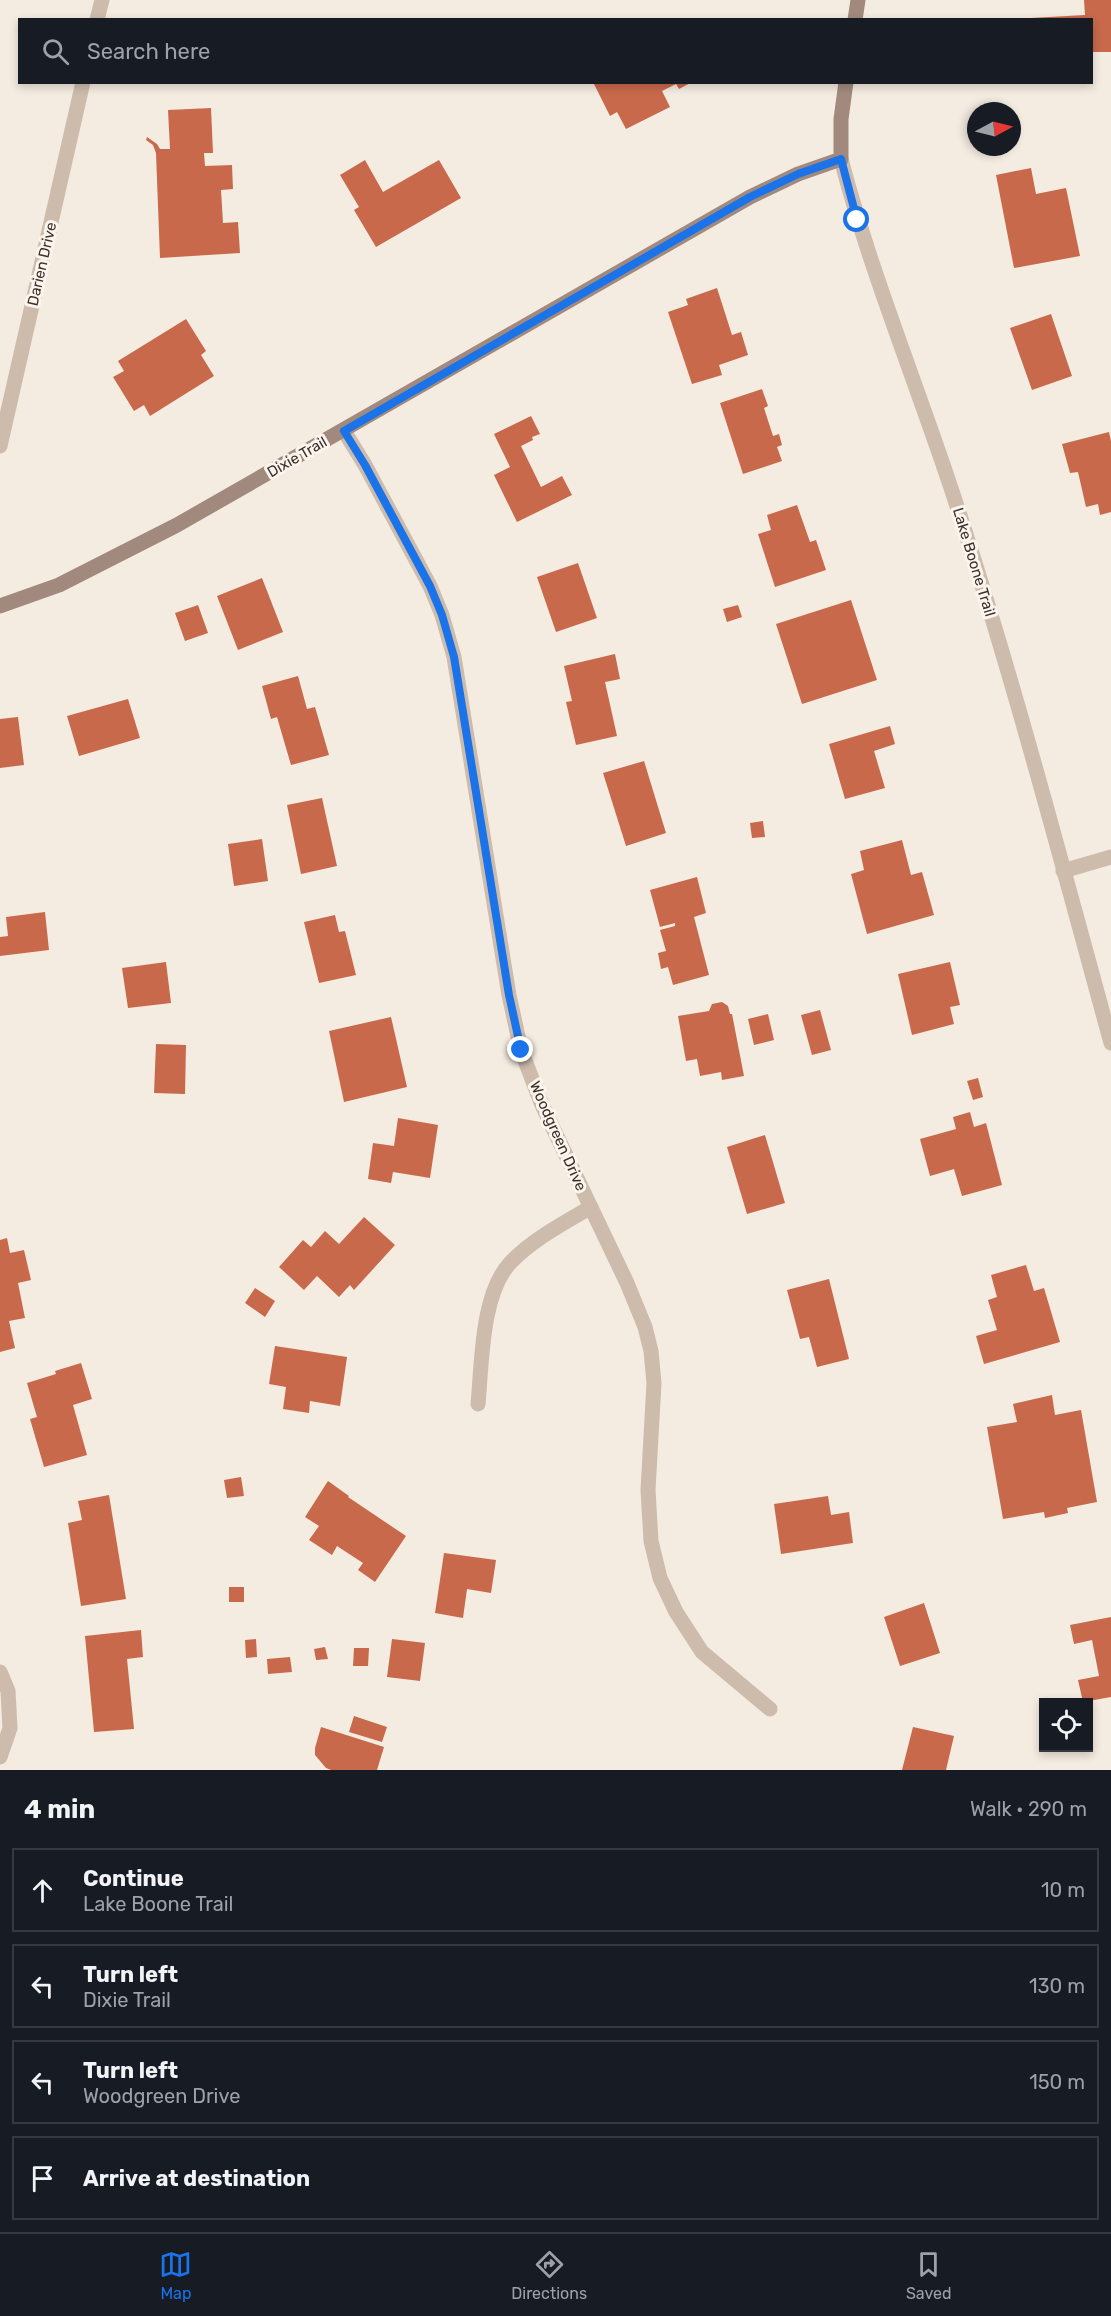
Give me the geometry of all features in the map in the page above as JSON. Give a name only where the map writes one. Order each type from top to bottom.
[{"type":"main road","points":[[855,18],[858,0]]},
{"type":"main road","name":"Lake Boone Trail","points":[[841,159],[841,118],[846,84]]},
{"type":"main road","name":"Dixie Trail","points":[[0,606],[59,585],[123,554],[344,431],[750,197],[798,174],[841,159]]},
{"type":"street","points":[[98,18],[102,0]]},
{"type":"street","name":"Darien Drive","points":[[0,446],[83,84]]},
{"type":"street","name":"Lake Boone Trail","points":[[841,159],[857,220],[951,486],[994,629],[1111,1043]]},
{"type":"street","name":"Woodgreen Drive","points":[[344,431],[412,550],[442,615],[454,657],[509,995],[521,1050],[542,1105],[627,1283],[645,1327],[651,1351],[654,1383],[648,1490],[651,1540],[660,1578],[676,1612],[702,1652],[770,1709]]},
{"type":"street","points":[[1063,871],[1111,857]]},
{"type":"street","points":[[478,1404],[485,1333],[494,1288],[510,1263],[522,1252],[591,1207]]},
{"type":"street","points":[[0,1672],[8,1692],[10,1728],[0,1757]]},
{"type":"building","points":[[1084,0],[1111,0],[1111,52],[1093,52],[1093,18],[1031,18],[1085,15]]},
{"type":"building","points":[[594,84],[676,84],[662,91],[670,107],[626,129],[617,112],[610,116]]},
{"type":"building","points":[[676,84],[688,84],[679,89]]},
{"type":"building","points":[[211,108],[213,153],[204,153],[205,166],[232,165],[233,189],[221,190],[223,223],[238,222],[240,253],[160,258],[156,153],[153,145],[146,140],[147,137],[160,149],[170,149],[168,110]]},
{"type":"building","points":[[365,160],[383,192],[439,160],[461,198],[376,247],[354,210],[359,207],[340,175]]},
{"type":"building","points":[[1031,168],[1036,194],[1066,188],[1080,256],[1014,268],[996,175]]},
{"type":"building","points":[[717,288],[732,335],[741,332],[748,355],[719,365],[722,375],[692,384],[668,312],[688,305],[686,299]]},
{"type":"building","points":[[1051,314],[1072,376],[1032,390],[1010,328]]},
{"type":"building","points":[[186,319],[206,351],[201,355],[214,376],[150,416],[144,405],[134,411],[113,377],[124,371],[118,361]]},
{"type":"building","points":[[762,389],[768,406],[764,408],[773,436],[779,434],[782,445],[777,447],[782,461],[743,474],[720,403]]},
{"type":"building","points":[[531,416],[540,434],[521,446],[541,487],[562,476],[572,495],[517,522],[494,475],[510,467],[494,434]]},
{"type":"building","points":[[1109,432],[1111,512],[1100,515],[1098,504],[1086,507],[1078,472],[1070,473],[1062,444]]},
{"type":"building","points":[[797,505],[810,542],[816,540],[826,570],[775,587],[758,534],[771,530],[767,515]]},
{"type":"building","points":[[578,563],[597,618],[556,632],[537,577]]},
{"type":"building","points":[[262,578],[283,632],[238,650],[217,596]]},
{"type":"building","points":[[851,600],[877,680],[802,704],[776,624]]},
{"type":"building","points":[[198,605],[208,633],[185,641],[175,613]]},
{"type":"building","points":[[738,605],[742,617],[727,622],[723,609]]},
{"type":"building","points":[[615,654],[620,679],[605,682],[617,736],[576,745],[566,702],[572,701],[564,666]]},
{"type":"building","points":[[298,676],[307,709],[315,707],[329,755],[291,765],[277,717],[271,719],[262,686]]},
{"type":"building","points":[[128,699],[140,738],[79,756],[67,716]]},
{"type":"building","points":[[18,717],[24,765],[0,768],[0,719]]},
{"type":"building","points":[[890,726],[895,744],[874,751],[885,788],[845,799],[829,744]]},
{"type":"building","points":[[644,761],[666,833],[626,846],[603,773]]},
{"type":"building","points":[[322,798],[337,866],[301,874],[287,805]]},
{"type":"building","points":[[763,821],[765,837],[752,838],[750,823]]},
{"type":"building","points":[[262,839],[268,881],[234,886],[228,844]]},
{"type":"building","points":[[902,840],[911,875],[922,872],[934,915],[867,934],[851,874],[864,870],[860,851]]},
{"type":"building","points":[[697,877],[706,913],[694,917],[709,975],[673,985],[668,967],[661,969],[658,953],[666,951],[660,930],[675,926],[675,923],[660,927],[650,890]]},
{"type":"building","points":[[45,912],[49,950],[0,956],[0,937],[8,936],[6,917]]},
{"type":"building","points":[[335,915],[339,932],[345,931],[356,975],[319,983],[304,922]]},
{"type":"building","points":[[166,962],[171,1003],[128,1008],[122,968]]},
{"type":"building","points":[[950,962],[960,1005],[950,1007],[954,1024],[912,1035],[898,974]]},
{"type":"building","points":[[722,1002],[728,1006],[732,1014],[744,1076],[722,1080],[721,1072],[700,1076],[697,1059],[686,1061],[678,1016],[709,1011],[712,1004]]},
{"type":"building","points":[[820,1010],[831,1050],[812,1055],[801,1015]]},
{"type":"building","points":[[768,1014],[774,1040],[754,1045],[748,1019]]},
{"type":"building","points":[[391,1017],[407,1087],[344,1102],[329,1031]]},
{"type":"building","points":[[156,1044],[186,1045],[185,1094],[154,1093]]},
{"type":"building","points":[[978,1078],[983,1097],[973,1100],[967,1081]]},
{"type":"building","points":[[970,1112],[974,1127],[986,1123],[1002,1185],[962,1196],[954,1169],[930,1176],[920,1139],[956,1129],[953,1117]]},
{"type":"building","points":[[398,1118],[438,1125],[430,1178],[393,1172],[391,1183],[368,1179],[373,1143],[394,1146]]},
{"type":"building","points":[[765,1135],[785,1203],[747,1214],[727,1147]]},
{"type":"building","points":[[364,1217],[395,1245],[354,1290],[350,1285],[339,1297],[317,1276],[304,1290],[279,1267],[303,1240],[311,1247],[325,1231],[339,1244]]},
{"type":"building","points":[[7,1238],[10,1253],[24,1250],[31,1280],[18,1283],[25,1318],[9,1321],[15,1348],[0,1352],[0,1240]]},
{"type":"building","points":[[1026,1265],[1034,1291],[1044,1288],[1060,1342],[984,1364],[976,1336],[997,1330],[988,1300],[997,1297],[991,1275]]},
{"type":"building","points":[[829,1279],[849,1359],[817,1367],[809,1337],[800,1339],[787,1290]]},
{"type":"building","points":[[255,1288],[275,1301],[265,1317],[245,1303]]},
{"type":"building","points":[[275,1346],[347,1357],[340,1406],[310,1401],[309,1413],[283,1409],[286,1387],[269,1384]]},
{"type":"building","points":[[81,1363],[92,1399],[73,1405],[87,1455],[44,1467],[30,1419],[37,1417],[27,1383]]},
{"type":"building","points":[[1052,1395],[1055,1415],[1081,1410],[1097,1502],[1067,1508],[1068,1513],[1045,1518],[1044,1512],[1003,1519],[987,1427],[1017,1422],[1013,1404]]},
{"type":"building","points":[[241,1477],[244,1496],[227,1498],[224,1480]]},
{"type":"building","points":[[328,1481],[406,1536],[375,1582],[358,1570],[363,1563],[337,1546],[332,1555],[309,1540],[319,1526],[305,1517]]},
{"type":"building","points":[[109,1495],[126,1599],[81,1606],[68,1523],[82,1520],[78,1501]]},
{"type":"building","points":[[828,1496],[831,1515],[849,1512],[853,1543],[781,1554],[774,1504]]},
{"type":"building","points":[[444,1553],[496,1560],[491,1593],[467,1589],[463,1618],[435,1613]]},
{"type":"building","points":[[229,1587],[244,1587],[244,1602],[229,1602]]},
{"type":"building","points":[[924,1603],[940,1653],[900,1666],[884,1617]]},
{"type":"building","points":[[1111,1617],[1111,1697],[1093,1700],[1093,1698],[1082,1698],[1078,1680],[1099,1676],[1092,1640],[1074,1644],[1070,1625]]},
{"type":"building","points":[[141,1630],[143,1657],[127,1659],[134,1729],[94,1732],[85,1636]]},
{"type":"building","points":[[256,1639],[257,1657],[246,1658],[245,1640]]},
{"type":"building","points":[[392,1639],[425,1643],[420,1681],[387,1677]]},
{"type":"building","points":[[325,1647],[328,1659],[316,1660],[314,1649]]},
{"type":"building","points":[[354,1648],[369,1648],[368,1666],[353,1666]]},
{"type":"building","points":[[290,1657],[292,1672],[268,1674],[267,1659]]},
{"type":"building","points":[[354,1716],[387,1727],[382,1742],[349,1732]]},
{"type":"building","points":[[321,1727],[384,1747],[377,1770],[331,1770],[326,1768],[315,1755]]},
{"type":"building","points":[[913,1727],[954,1736],[946,1770],[902,1770]]},
{"type":"route","points":[[521,1050],[509,995],[454,657],[442,615],[412,550],[344,431],[750,197],[798,174],[841,159],[857,220]]}]
